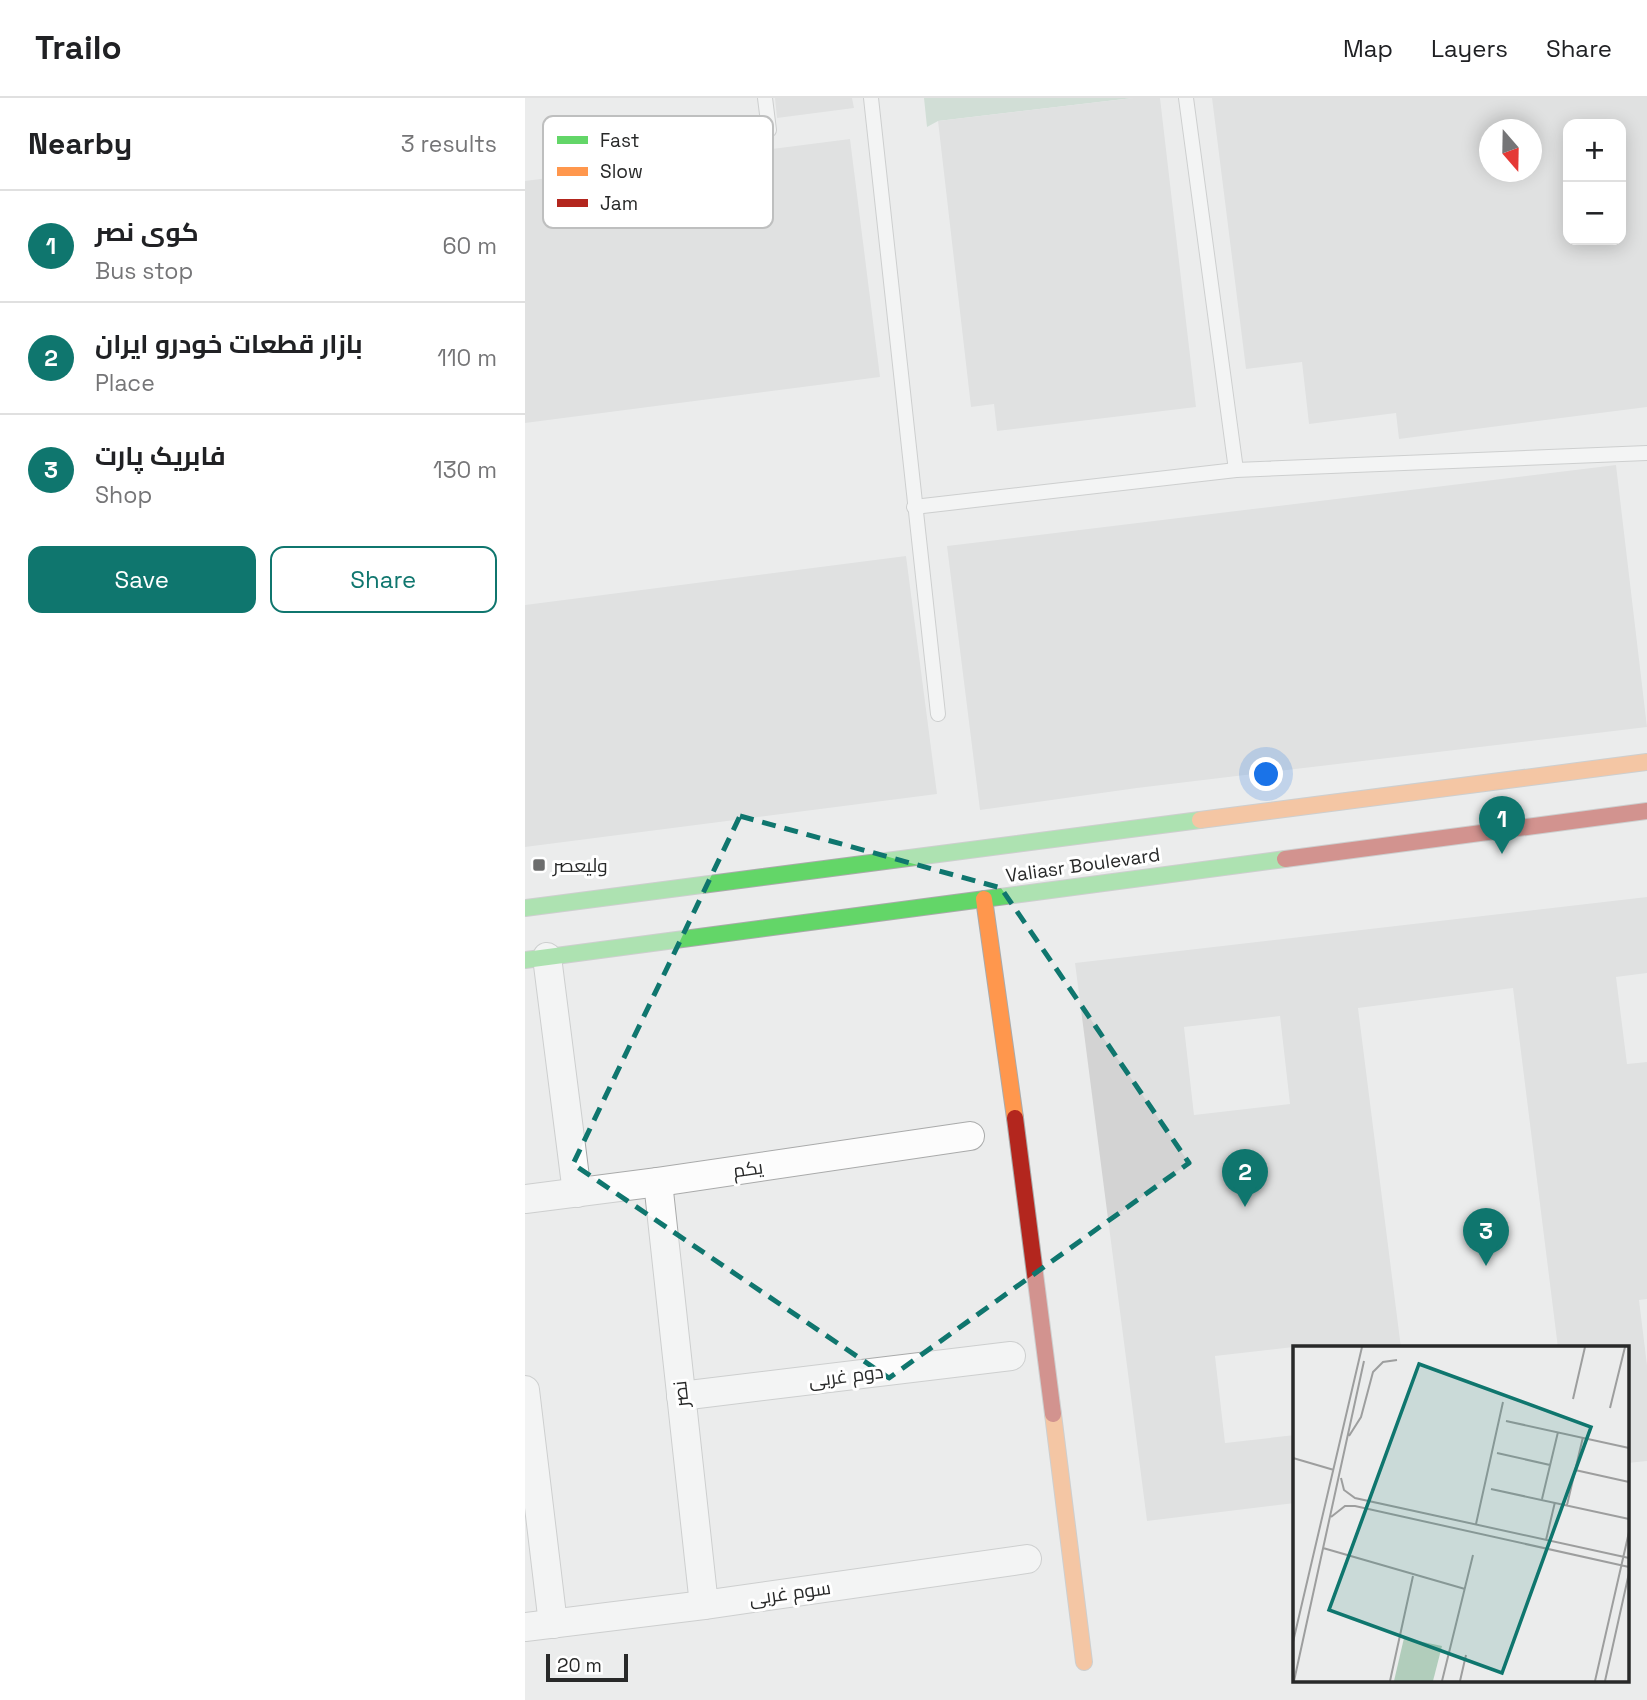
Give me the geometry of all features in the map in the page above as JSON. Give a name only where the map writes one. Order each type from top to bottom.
[{"type":"main road","name":"Valiasr Boulevard","points":[[525,908],[1647,762]]},
{"type":"main road","points":[[1538,776],[1561,794],[1562,812],[1553,823]]},
{"type":"main road","name":"Valiasr Boulevard","points":[[536,959],[1647,811]]},
{"type":"main road","points":[[984,899],[1018,1138],[1084,1662]]},
{"type":"street","points":[[536,959],[577,1192]]},
{"type":"street","name":"یکم","points":[[525,1199],[970,1136]]},
{"type":"street","name":"نصر","points":[[658,1182],[704,1605]]},
{"type":"street","name":"دوم غربی","points":[[681,1396],[1011,1356]]},
{"type":"street","points":[[525,1390],[553,1623]]},
{"type":"street","name":"سوم غربی","points":[[525,1627],[704,1605],[1027,1559]]},
{"type":"lane","points":[[765,98],[767,116]]},
{"type":"lane","points":[[871,98],[938,714]]},
{"type":"lane","points":[[1186,98],[1236,470]]},
{"type":"lane","points":[[914,507],[1236,470],[1647,453]]},
{"type":"highlighted area","points":[[740,816],[1001,888],[1189,1163],[889,1378],[573,1164]]},
{"type":"green space","points":[[924,98],[1133,98],[938,121],[927,127]]},
{"type":"building","points":[[775,98],[852,98],[854,108],[777,118]]},
{"type":"building","points":[[1133,98],[1160,98],[1196,407],[997,431],[994,404],[971,407],[938,121]]},
{"type":"building","points":[[1212,98],[1647,98],[1647,407],[1399,439],[1396,413],[1309,424],[1302,362],[1246,369]]},
{"type":"building","points":[[850,139],[880,377],[525,423],[525,181],[543,179],[543,228],[773,228],[773,149]]},
{"type":"building","points":[[1616,465],[1647,727],[1137,788],[980,810],[947,546]]},
{"type":"building","points":[[906,556],[937,794],[525,847],[525,605]]},
{"type":"building","points":[[1647,897],[1647,973],[1616,977],[1627,1064],[1647,1062],[1647,1299],[1639,1300],[1647,1365],[1647,1461],[1629,1463],[1629,1346],[1558,1346],[1513,988],[1358,1008],[1401,1346],[1311,1345],[1215,1356],[1225,1443],[1293,1435],[1293,1503],[1147,1521],[1075,963]],"holes":[[[1280,1016],[1290,1104],[1194,1115],[1184,1027]]]},
{"type":"traffic: fast","points":[[525,908],[1200,820]]},
{"type":"traffic: fast","points":[[525,960],[1285,859]]},
{"type":"traffic: slow","points":[[1200,820],[1647,762]]},
{"type":"traffic: slow","points":[[984,899],[1015,1118]]},
{"type":"traffic: slow","points":[[1053,1414],[1084,1662]]},
{"type":"traffic: jam","points":[[1285,859],[1647,811]]},
{"type":"traffic: jam","points":[[1015,1118],[1053,1414]]},
{"type":"place","name":"کوی نصر","points":[[1502,854]]},
{"type":"place","name":"ولیعصر","points":[[539,865]]},
{"type":"place","name":"بازار قطعات خودرو ایران","points":[[1245,1207]]},
{"type":"place","name":"فابریک پارت","points":[[1486,1266]]}]
